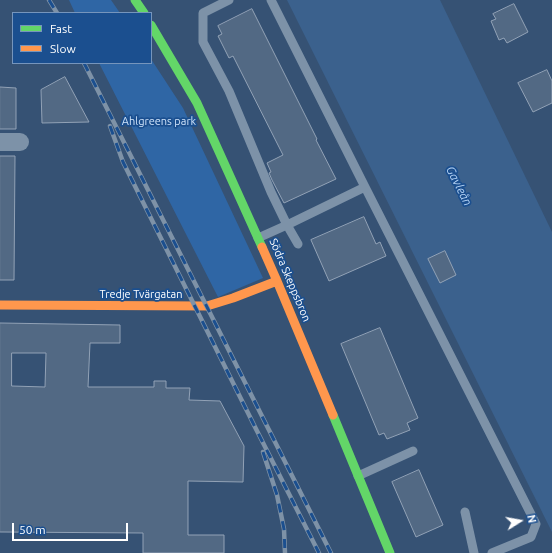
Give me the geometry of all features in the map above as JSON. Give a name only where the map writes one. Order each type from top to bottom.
[{"type":"street","points":[[135,0],[143,12]]},
{"type":"street","name":"Södra Skeppsbron","points":[[152,27],[197,103],[278,281],[390,553]]},
{"type":"street","points":[[0,142],[20,142]]},
{"type":"street","name":"Tredje Tvärgatan","points":[[0,305],[206,306],[233,298],[278,281]]},
{"type":"lane","points":[[229,0],[203,13],[203,42],[229,91],[271,192],[298,244]]},
{"type":"lane","points":[[272,0],[536,524],[531,536],[493,553]]},
{"type":"lane","points":[[258,238],[365,187]]},
{"type":"lane","points":[[358,476],[413,451]]},
{"type":"lane","points":[[465,512],[474,553]]},
{"type":"green space","points":[[69,0],[111,0],[119,12],[75,12]]},
{"type":"green space","name":"Ahlgreens park","points":[[152,61],[183,108],[263,278],[218,297],[100,64],[152,64]]},
{"type":"water","name":"Gavleån","points":[[287,0],[440,0],[552,232],[552,532]]},
{"type":"building","points":[[514,4],[528,32],[507,43],[504,38],[499,40],[491,21],[496,19],[493,14]]},
{"type":"building","points":[[252,9],[336,179],[284,203],[269,173],[271,172],[267,163],[283,155],[233,56],[229,58],[218,36],[222,34],[218,26]]},
{"type":"building","points":[[547,70],[552,81],[552,103],[533,112],[518,83]]},
{"type":"building","points":[[65,77],[89,122],[42,123],[41,90]]},
{"type":"building","points":[[0,87],[16,88],[16,129],[0,129]]},
{"type":"building","points":[[0,156],[15,156],[14,280],[0,280]]},
{"type":"building","points":[[364,217],[376,244],[380,242],[386,256],[329,281],[311,240]]},
{"type":"building","points":[[445,251],[456,275],[440,283],[428,259]]},
{"type":"building","points":[[0,323],[120,325],[120,343],[90,343],[88,387],[154,387],[154,381],[166,381],[166,388],[190,388],[189,400],[220,401],[244,446],[243,482],[188,481],[188,535],[224,535],[224,553],[143,553],[143,533],[0,532]],"holes":[[[12,353],[46,353],[45,387],[12,386]]]},
{"type":"building","points":[[380,328],[418,418],[407,423],[410,430],[387,439],[384,433],[379,435],[341,344]]},
{"type":"building","points":[[419,470],[443,525],[416,537],[392,482]]},
{"type":"railway","points":[[49,0],[56,12]]},
{"type":"railway","points":[[85,64],[331,553]]},
{"type":"railway","points":[[110,126],[123,162],[319,553]]},
{"type":"railway","points":[[263,452],[277,495],[284,529],[285,553]]},
{"type":"traffic: fast","points":[[135,0],[143,12]]},
{"type":"traffic: fast","points":[[152,27],[197,103],[262,247]]},
{"type":"traffic: fast","points":[[333,415],[390,553]]},
{"type":"traffic: slow","points":[[262,247],[333,415]]},
{"type":"traffic: slow","points":[[0,305],[207,306],[233,298],[277,281]]}]
